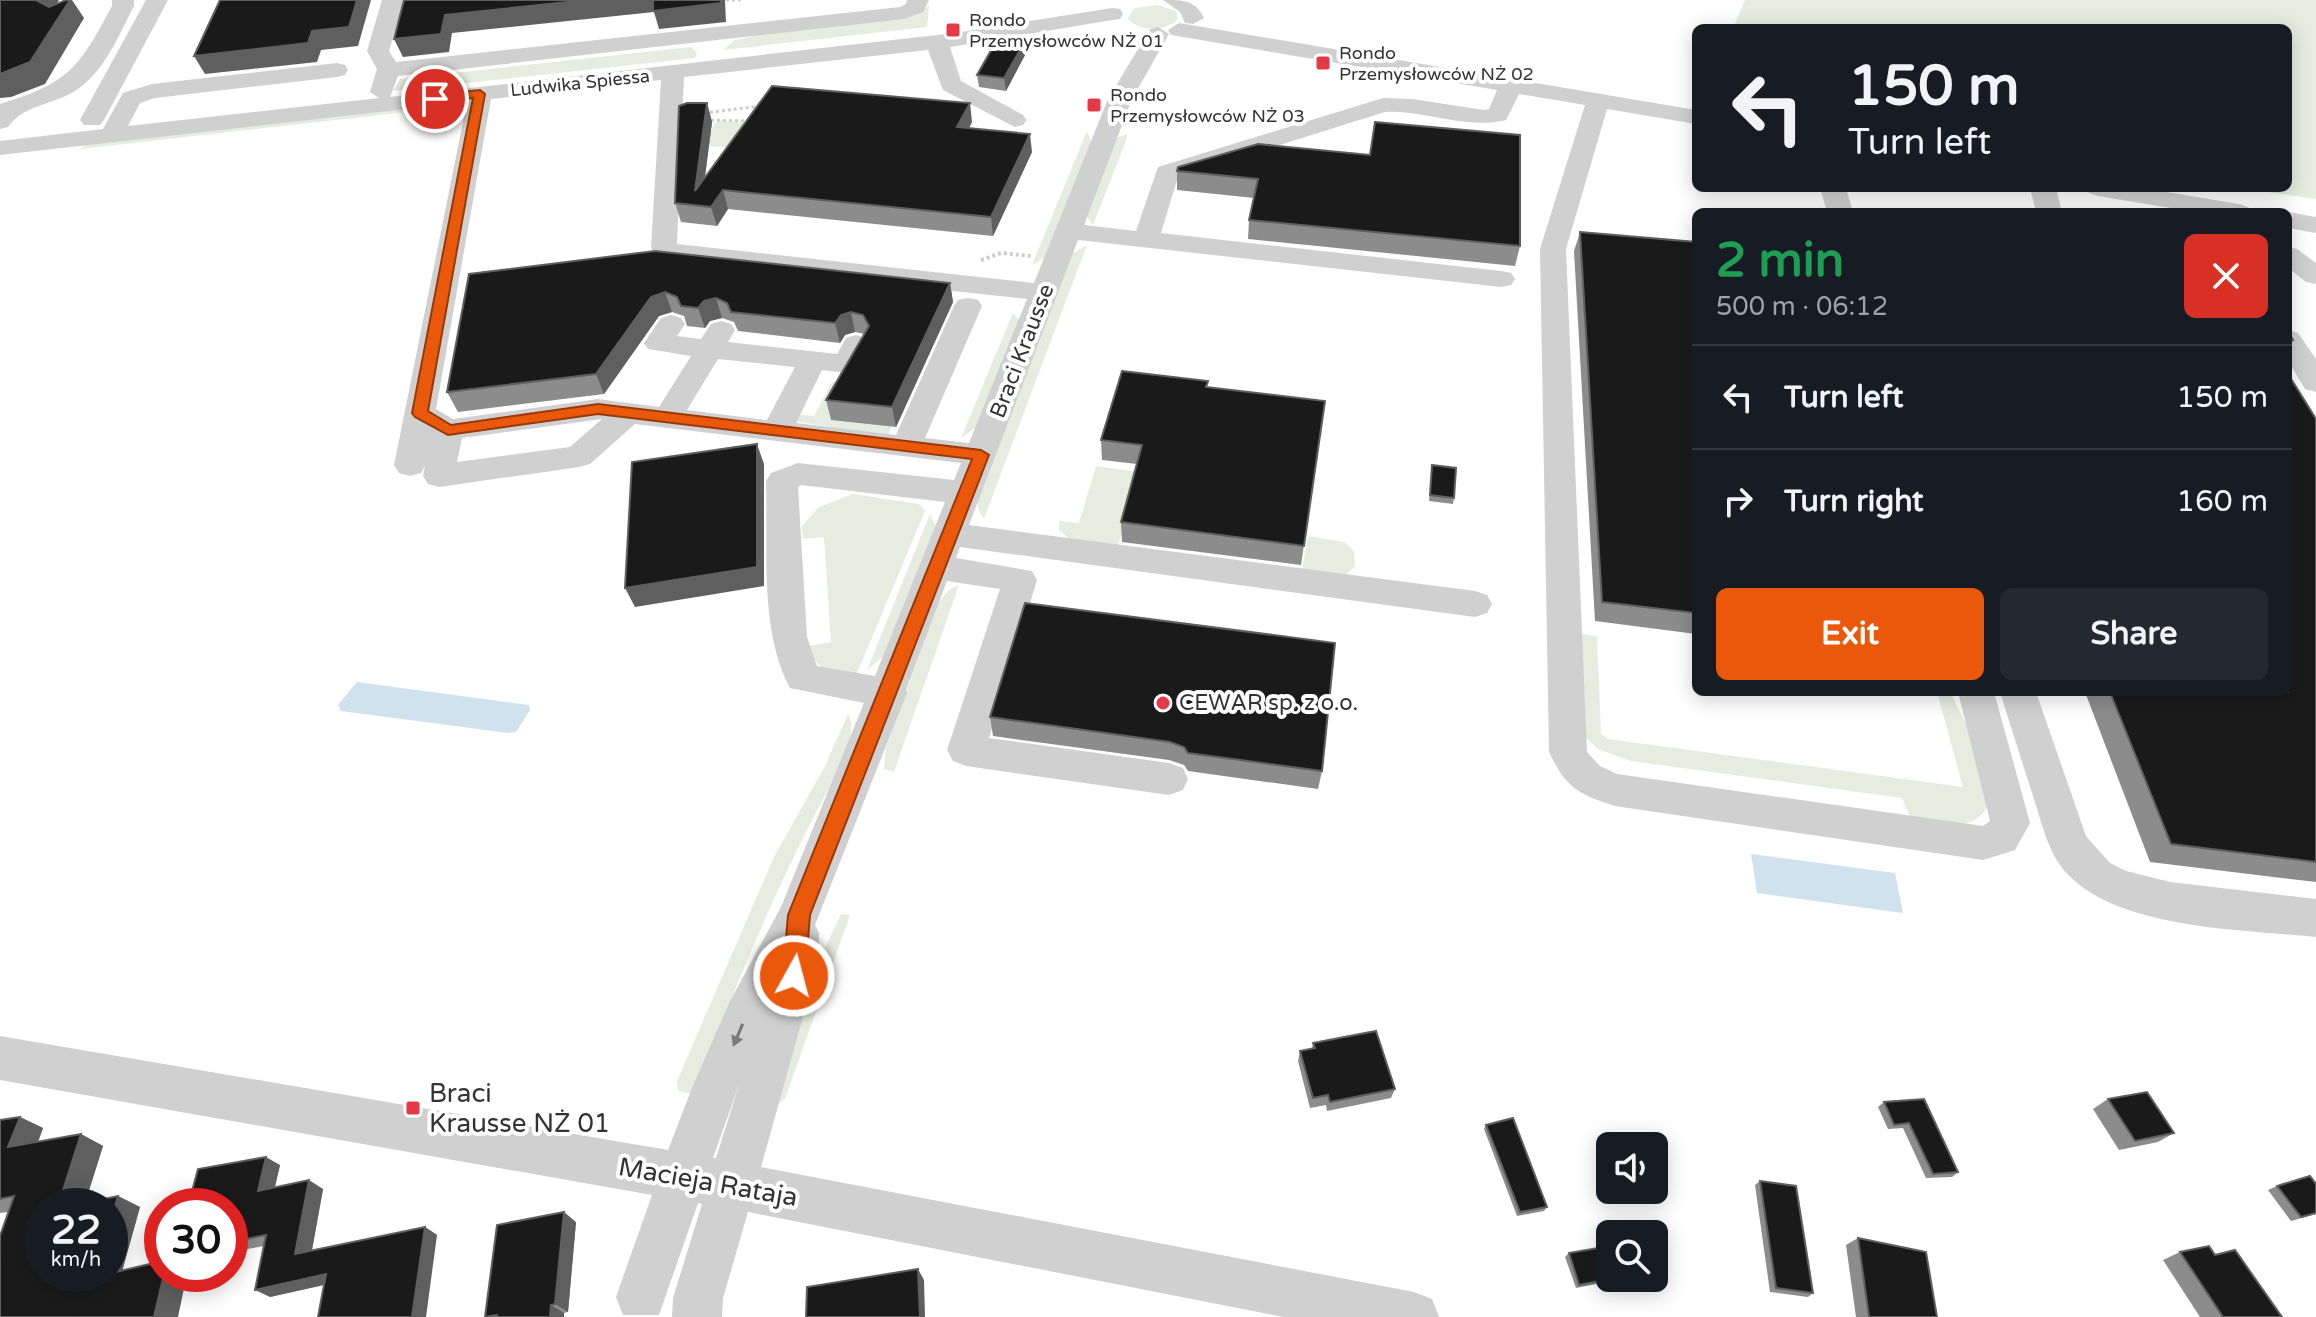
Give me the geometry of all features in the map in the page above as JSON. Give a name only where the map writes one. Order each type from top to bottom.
[{"type":"street","points":[[82,139],[157,0]]},
{"type":"street","points":[[380,105],[388,70],[378,51],[393,0]]},
{"type":"street","points":[[388,70],[904,13],[916,8],[918,0]]},
{"type":"street","points":[[1131,0],[1119,5],[1155,21]]},
{"type":"street","points":[[81,35],[121,6]]},
{"type":"street","points":[[0,122],[8,109],[41,100],[72,85],[85,74],[121,6]]},
{"type":"street","name":"Ludwika Spiessa","points":[[0,148],[946,41],[1155,21],[1692,116]]},
{"type":"street","name":"Braci Krausse","points":[[641,1297],[681,1176],[746,1016],[799,915],[889,693],[1067,231],[1155,21]]},
{"type":"street","points":[[706,35],[709,68]]},
{"type":"street","points":[[946,41],[951,85],[1015,120]]},
{"type":"street","points":[[69,57],[85,74]]},
{"type":"street","points":[[152,91],[164,66]]},
{"type":"street","points":[[111,136],[131,98],[152,91],[337,70]]},
{"type":"street","points":[[673,72],[664,248],[675,253],[1045,293]]},
{"type":"street","points":[[1146,240],[1167,172],[1383,105],[1404,102],[1470,115],[1498,115],[1511,85]]},
{"type":"street","points":[[410,465],[480,94]]},
{"type":"street","points":[[1598,100],[1553,249],[1568,752],[1576,771],[1591,781],[1615,790],[1983,843],[2001,838],[2010,823],[1977,696]]},
{"type":"street","points":[[2122,192],[2216,208]]},
{"type":"street","points":[[2292,221],[2316,225]]},
{"type":"street","points":[[1067,231],[1501,279]]},
{"type":"street","points":[[2292,258],[2316,276]]},
{"type":"street","points":[[906,447],[968,306]]},
{"type":"street","points":[[671,324],[658,343],[716,339],[813,360],[847,364],[856,344]]},
{"type":"street","points":[[667,418],[716,339]]},
{"type":"street","points":[[2292,345],[2316,382]]},
{"type":"street","points":[[777,431],[813,360]]},
{"type":"street","points":[[420,413],[448,430],[598,409],[981,455]]},
{"type":"street","points":[[448,430],[439,476],[579,456],[628,413]]},
{"type":"street","points":[[889,693],[803,678],[789,637],[782,481],[798,474],[966,493]]},
{"type":"street","points":[[944,551],[1475,604]]},
{"type":"street","points":[[944,551],[1020,580],[966,750],[1169,779]]},
{"type":"street","points":[[2019,696],[2068,843],[2080,862],[2097,877],[2127,891],[2167,900],[2316,918]]},
{"type":"street","name":"Braci Krausse","points":[[697,1308],[790,993],[798,960],[799,915]]},
{"type":"street","name":"Macieja Rataja","points":[[0,1058],[732,1185],[1414,1317]]},
{"type":"path","points":[[726,0],[742,0]]},
{"type":"path","points":[[695,114],[768,105],[762,113]]},
{"type":"path","points":[[696,121],[718,118],[755,121],[753,125],[759,125]]},
{"type":"path","points":[[981,260],[1001,253],[1032,257]]},
{"type":"shaded area","points":[[1745,0],[2316,0],[2316,199],[2268,192],[2292,192],[2292,24],[1735,24]]},
{"type":"shaded area","points":[[929,5],[927,27],[723,50],[735,40],[923,10]]},
{"type":"shaded area","points":[[1157,5],[1176,11],[1178,19],[1153,29],[1139,26],[1128,19],[1134,8]]},
{"type":"shaded area","points":[[691,47],[697,53],[695,58],[393,91],[400,79]]},
{"type":"shaded area","points":[[455,102],[469,105],[80,149],[88,144]]},
{"type":"shaded area","points":[[718,120],[751,123],[731,148],[692,145],[707,136]]},
{"type":"shaded area","points":[[1087,131],[1092,144],[1046,257],[1032,265]]},
{"type":"shaded area","points":[[1127,134],[1093,225],[1087,217],[1116,138]]},
{"type":"shaded area","points":[[1087,245],[984,519],[977,501],[1072,254]]},
{"type":"shaded area","points":[[1013,313],[1020,321],[977,427],[961,438]]},
{"type":"shaded area","points":[[832,382],[846,384],[829,419],[892,426],[887,438],[795,421],[794,414],[814,416]]},
{"type":"shaded area","points":[[1096,466],[1138,472],[1118,546],[1302,570],[1308,536],[1344,542],[1354,551],[1355,566],[1348,573],[1333,578],[1072,541],[1059,530],[1059,521],[1079,523]]},
{"type":"shaded area","points":[[853,494],[919,504],[925,511],[857,673],[841,674],[820,666],[811,654],[809,646],[831,642],[824,537],[803,539],[802,526],[819,507]]},
{"type":"shaded area","points":[[930,514],[936,527],[885,655],[867,670]]},
{"type":"shaded area","points":[[959,585],[894,772],[884,769],[886,748],[938,603],[949,590]]},
{"type":"shaded area","points":[[1581,634],[1597,636],[1601,734],[1608,739],[1963,787],[1938,696],[1952,696],[1969,729],[1989,804],[1974,820],[1964,824],[1944,823],[1910,816],[1902,798],[1631,761],[1598,749],[1586,738]]},
{"type":"shaded area","points":[[848,714],[850,736],[841,764],[766,918],[692,1094],[678,1091],[677,1081],[774,857],[825,766]]},
{"type":"shaded area","points":[[841,914],[850,915],[785,1099],[779,1103],[815,970]]},
{"type":"water","points":[[357,682],[529,705],[530,710],[516,732],[508,733],[341,711],[338,705]]},
{"type":"water","points":[[1751,854],[1895,873],[1903,913],[1757,893]]},
{"type":"building","points":[[0,0],[36,0],[49,7],[70,0],[30,62],[0,74]]},
{"type":"building","points":[[220,0],[357,0],[349,27],[312,31],[308,43],[194,56]]},
{"type":"building","points":[[404,0],[587,0],[445,15],[441,34],[394,39]]},
{"type":"building","points":[[653,0],[721,0],[721,3],[653,11]]},
{"type":"building","points":[[997,40],[1024,43],[1004,78],[977,75]]},
{"type":"building","points":[[772,86],[970,103],[957,127],[1030,134],[991,217],[723,190],[711,207],[675,203],[679,106],[707,103],[695,191]]},
{"type":"building","points":[[1375,122],[1520,135],[1520,246],[1249,220],[1258,179],[1177,171],[1178,167],[1258,144],[1370,155]]},
{"type":"building","points":[[1580,232],[1692,242],[1692,613],[1602,602]]},
{"type":"building","points":[[655,251],[950,283],[892,407],[826,400],[869,326],[863,315],[851,312],[841,315],[835,323],[731,312],[727,303],[716,298],[704,301],[698,308],[681,306],[677,297],[665,292],[651,297],[596,374],[447,392],[469,274]]},
{"type":"building","points":[[1122,371],[1208,381],[1206,387],[1325,401],[1304,546],[1121,522],[1142,445],[1101,440]]},
{"type":"building","points":[[2292,380],[2316,419],[2316,862],[2171,844],[2112,696],[2292,696]]},
{"type":"building","points":[[757,444],[757,567],[625,588],[632,462]]},
{"type":"building","points":[[1432,465],[1456,468],[1454,498],[1430,495]]},
{"type":"building","name":"CEWAR sp. z o.o.","points":[[1025,603],[1335,643],[1322,771],[1188,753],[1184,747],[1170,742],[990,717]]},
{"type":"building","points":[[1376,1031],[1395,1089],[1330,1102],[1328,1095],[1313,1098],[1300,1051],[1315,1048],[1313,1043]]},
{"type":"building","points":[[2147,1092],[2174,1133],[2135,1141],[2108,1099]]},
{"type":"building","points":[[1924,1099],[1958,1172],[1933,1174],[1909,1123],[1894,1125],[1884,1102]]},
{"type":"building","points":[[20,1117],[8,1147],[81,1134],[64,1188],[24,1188],[24,1292],[128,1292],[128,1269],[144,1265],[144,1292],[160,1292],[154,1317],[0,1317],[0,1236],[14,1196],[0,1199],[0,1120]]},
{"type":"building","points":[[1513,1118],[1547,1207],[1520,1212],[1486,1125]]},
{"type":"building","points":[[266,1157],[258,1191],[309,1180],[295,1254],[425,1227],[412,1317],[318,1317],[326,1274],[255,1290],[266,1235],[248,1238],[248,1188],[193,1188],[198,1169]]},
{"type":"building","points":[[2310,1176],[2316,1184],[2316,1213],[2301,1217],[2277,1186]]},
{"type":"building","points":[[1760,1181],[1796,1186],[1813,1293],[1776,1288]]},
{"type":"building","points":[[564,1212],[555,1304],[551,1305],[550,1317],[485,1317],[497,1225]]},
{"type":"building","points":[[1858,1238],[1926,1252],[1937,1317],[1869,1317]]},
{"type":"building","points":[[2209,1246],[2215,1255],[2235,1250],[2282,1317],[2223,1317],[2180,1252]]},
{"type":"building","points":[[1596,1248],[1596,1282],[1579,1285],[1569,1253]]},
{"type":"building","points":[[918,1269],[920,1317],[806,1317],[807,1287]]},
{"type":"place","name":"Rondo Przemysłowców NŻ 01","points":[[953,30]]},
{"type":"place","name":"Rondo Przemysłowców NŻ 02","points":[[1323,63]]},
{"type":"place","name":"Rondo Przemysłowców NŻ 03","points":[[1094,105]]},
{"type":"place","name":"CEWAR sp. z o.o.","points":[[1163,703]]},
{"type":"place","name":"Braci Krausse NŻ 01","points":[[413,1108]]},
{"type":"route","points":[[435,99],[480,94],[420,413],[448,430],[598,409],[981,455],[799,915],[798,960],[794,976]]}]
